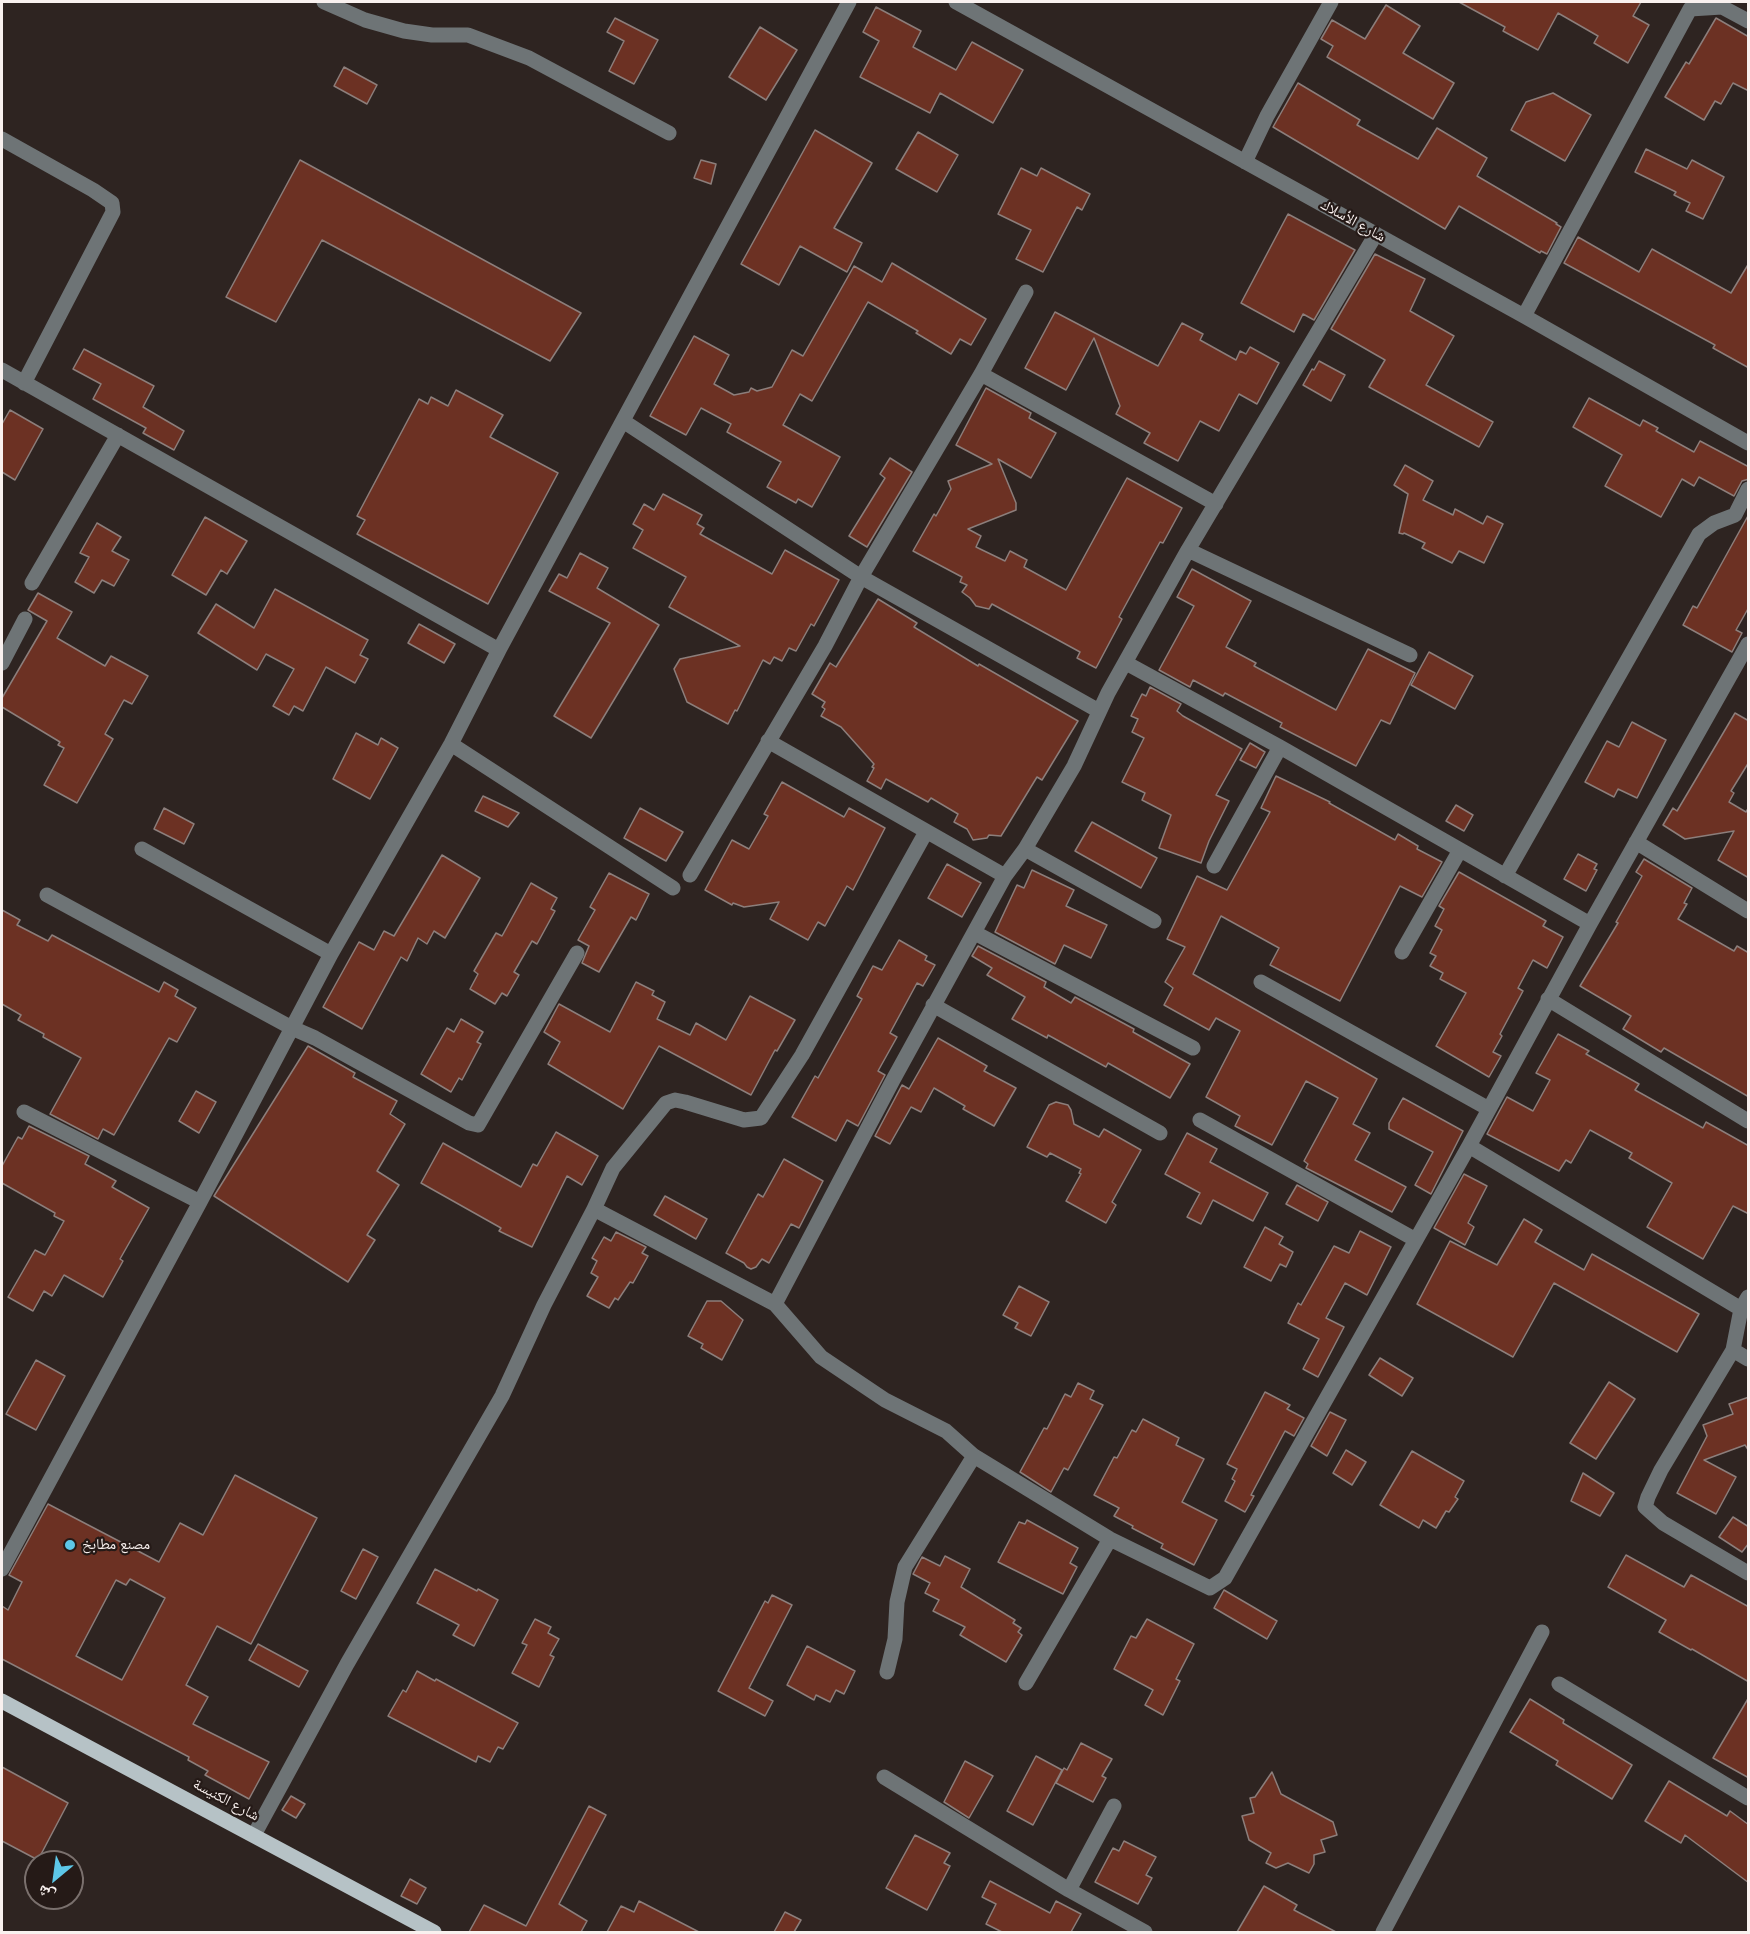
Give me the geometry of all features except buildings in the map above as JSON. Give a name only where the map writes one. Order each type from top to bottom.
[{"type":"main road","name":"شارع الكنيسة","points":[[2,1701],[434,1932]]},
{"type":"street","points":[[324,2],[365,20],[404,31],[432,35],[468,35],[519,54],[669,133]]},
{"type":"street","points":[[2,1569],[331,954],[451,744],[499,650],[849,2]]},
{"type":"street","name":"شارع الأسلاك","points":[[956,2],[1749,443]]},
{"type":"street","points":[[1245,162],[1267,116],[1330,2]]},
{"type":"street","points":[[1524,316],[1690,9],[1722,8],[1749,21]]},
{"type":"street","points":[[2,140],[93,190],[112,203],[113,212],[24,383]]},
{"type":"street","points":[[775,1304],[933,1005],[1005,876],[1025,849],[1074,765],[1099,711],[1188,550],[1376,234]]},
{"type":"street","points":[[690,875],[825,646],[861,577],[981,374],[1026,292]]},
{"type":"street","points":[[981,374],[1216,504]]},
{"type":"street","points":[[4,377],[24,383],[499,650]]},
{"type":"street","points":[[623,421],[861,577],[1099,711]]},
{"type":"street","points":[[32,583],[118,435]]},
{"type":"street","points":[[1505,876],[1699,534],[1714,523],[1735,515],[1749,489]]},
{"type":"street","points":[[1188,550],[1410,656]]},
{"type":"street","points":[[2,663],[25,619]]},
{"type":"street","points":[[594,1209],[775,1304],[821,1357],[885,1400],[946,1431],[974,1456],[1110,1539],[1210,1588],[1225,1578],[1469,1146],[1636,842],[1742,671],[1749,644]]},
{"type":"street","points":[[1126,663],[1280,747],[1590,924]]},
{"type":"street","points":[[768,741],[1005,876]]},
{"type":"street","points":[[451,744],[673,888]]},
{"type":"street","points":[[1214,866],[1280,747]]},
{"type":"street","points":[[254,1835],[347,1664],[502,1396],[544,1305],[613,1167],[666,1103],[675,1100],[744,1120],[761,1118],[802,1055],[926,832]]},
{"type":"street","points":[[1636,842],[1749,911]]},
{"type":"street","points":[[142,849],[331,954]]},
{"type":"street","points":[[1025,849],[1154,921]]},
{"type":"street","points":[[1402,952],[1460,850]]},
{"type":"street","points":[[46,895],[292,1028],[325,1043],[469,1123],[478,1125],[577,953]]},
{"type":"street","points":[[975,933],[1192,1048]]},
{"type":"street","points":[[1261,982],[1489,1108]]},
{"type":"street","points":[[1548,999],[1749,1120]]},
{"type":"street","points":[[933,1005],[1160,1133]]},
{"type":"street","points":[[24,1112],[200,1202]]},
{"type":"street","points":[[1200,1120],[1416,1240]]},
{"type":"street","points":[[1469,1146],[1745,1303],[1732,1350],[1661,1470],[1648,1497],[1646,1507],[1663,1523],[1749,1574]]},
{"type":"street","points":[[1732,1350],[1749,1359]]},
{"type":"street","points":[[887,1672],[895,1639],[897,1602],[905,1567],[974,1456]]},
{"type":"street","points":[[1026,1683],[1110,1539]]},
{"type":"street","points":[[1383,1932],[1542,1632]]},
{"type":"street","points":[[1559,1684],[1749,1798]]},
{"type":"street","points":[[884,1777],[1069,1890],[1145,1932]]},
{"type":"street","points":[[1069,1890],[1114,1806]]},
{"type":"place","name":"مصنع مطابخ","points":[[70,1545]]}]
